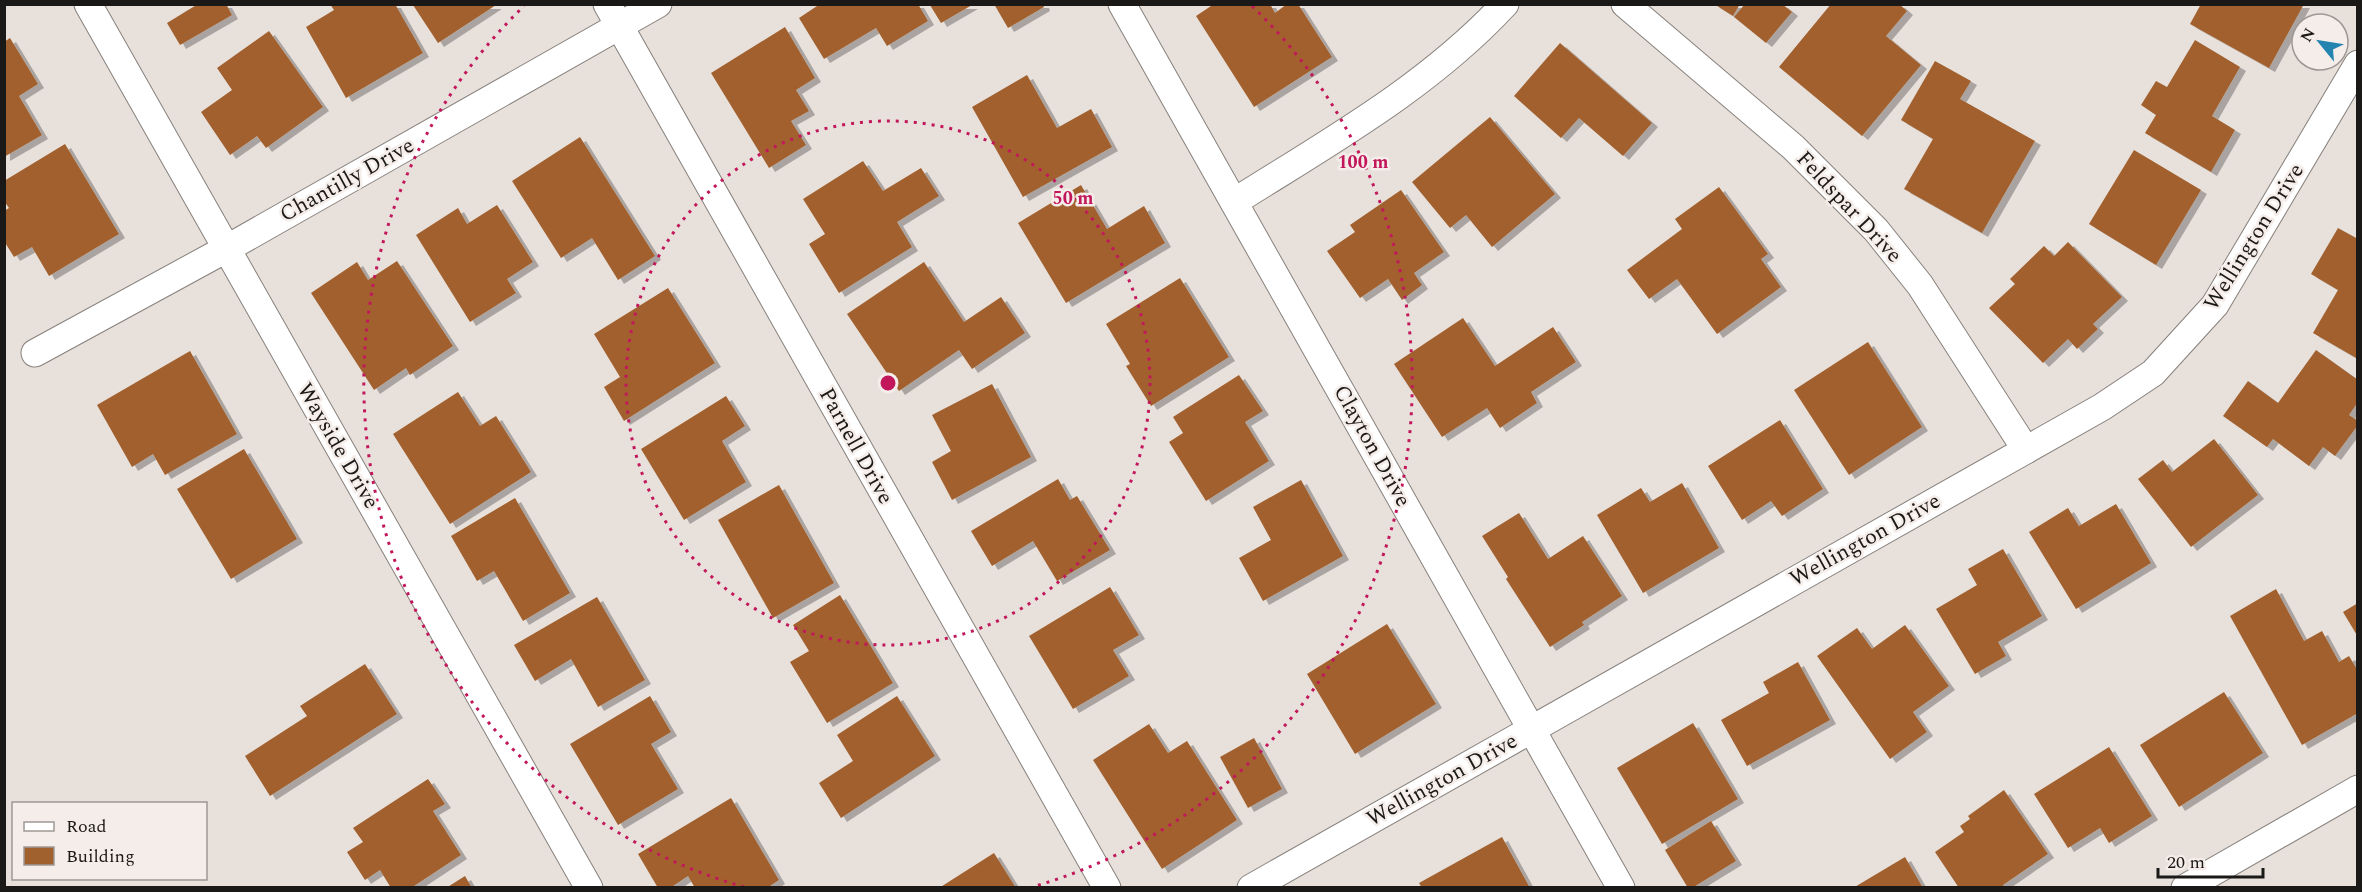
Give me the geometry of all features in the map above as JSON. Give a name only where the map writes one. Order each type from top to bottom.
[{"type":"street","name":"Wayside Drive","points":[[88,4],[589,888]]},
{"type":"street","name":"Chantilly Drive","points":[[36,353],[226,249],[613,15],[658,4]]},
{"type":"street","name":"Clayton Drive","points":[[1122,4],[1621,888]]},
{"type":"street","points":[[1234,202],[1395,101],[1481,30],[1505,4]]},
{"type":"street","name":"Feldspar Drive","points":[[1625,4],[1792,147],[1876,230],[1920,285],[2026,450]]},
{"type":"street","name":"Parnell Drive","points":[[613,15],[1107,888]]},
{"type":"street","name":"Wellington Drive","points":[[1251,888],[2102,407],[2153,373],[2215,305],[2358,64]]},
{"type":"street","points":[[2186,888],[2358,789]]},
{"type":"building","points":[[198,4],[226,4],[232,15],[180,45],[167,23]]},
{"type":"building","points":[[330,4],[395,4],[423,53],[346,98],[306,27],[334,10]]},
{"type":"building","points":[[820,4],[918,4],[928,21],[887,46],[876,28],[824,59],[799,18]]},
{"type":"building","points":[[994,4],[1043,4],[1044,7],[1008,28]]},
{"type":"building","points":[[1214,4],[1270,4],[1275,13],[1287,4],[1298,4],[1332,57],[1254,107],[1196,16]]},
{"type":"building","points":[[1714,4],[1740,4],[1733,16]]},
{"type":"building","points":[[1745,4],[1782,4],[1792,12],[1766,43],[1734,17]]},
{"type":"building","points":[[1831,4],[1899,4],[1907,11],[1886,36],[1921,65],[1862,136],[1779,67]]},
{"type":"building","points":[[2201,4],[2304,4],[2300,12],[2290,12],[2290,30],[2269,68],[2190,24]]},
{"type":"building","points":[[413,5],[496,5],[438,43]]},
{"type":"building","points":[[930,5],[972,5],[941,23]]},
{"type":"building","points":[[785,27],[815,78],[796,90],[809,111],[791,121],[806,145],[769,168],[711,73]]},
{"type":"building","points":[[269,31],[323,107],[266,148],[257,136],[230,155],[201,112],[232,90],[217,68]]},
{"type":"building","points":[[10,38],[38,84],[19,96],[42,135],[4,157],[4,42]]},
{"type":"building","points":[[2195,40],[2240,67],[2212,116],[2235,130],[2211,172],[2145,133],[2156,115],[2141,105],[2156,81],[2167,87]]},
{"type":"building","points":[[1560,43],[1652,123],[1623,156],[1579,118],[1561,138],[1514,96]]},
{"type":"building","points":[[1935,61],[1971,81],[1960,99],[2035,141],[1982,233],[1904,189],[1933,139],[1901,120]]},
{"type":"building","points":[[1027,75],[1057,128],[1091,109],[1112,147],[1023,197],[972,107]]},
{"type":"building","points":[[1490,117],[1555,194],[1492,247],[1466,215],[1450,228],[1412,182]]},
{"type":"building","points":[[580,137],[655,256],[618,280],[592,238],[561,258],[512,181]]},
{"type":"building","points":[[65,144],[119,234],[49,276],[32,247],[14,257],[4,241],[4,211],[9,208],[4,201],[4,181]]},
{"type":"building","points":[[2134,150],[2201,190],[2156,265],[2089,224]]},
{"type":"building","points":[[863,161],[883,191],[921,168],[939,196],[897,222],[912,247],[839,293],[809,244],[825,234],[803,199]]},
{"type":"building","points":[[1081,185],[1107,229],[1144,206],[1165,243],[1066,303],[1018,223]]},
{"type":"building","points":[[1719,187],[1768,254],[1761,259],[1781,287],[1717,334],[1677,279],[1649,299],[1627,270],[1682,229],[1675,219]]},
{"type":"building","points":[[1401,190],[1444,252],[1414,273],[1422,285],[1402,300],[1388,279],[1360,298],[1327,251],[1355,232],[1350,225]]},
{"type":"building","points":[[497,205],[533,262],[507,279],[516,293],[470,322],[416,235],[458,208],[467,224]]},
{"type":"building","points":[[2338,228],[2358,239],[2358,359],[2313,333],[2338,290],[2311,274]]},
{"type":"building","points":[[2068,242],[2122,297],[2093,324],[2098,329],[2077,349],[2068,339],[2043,363],[1989,308],[2015,284],[2010,279],[2044,246],[2054,256]]},
{"type":"building","points":[[397,261],[453,346],[410,375],[406,368],[374,390],[311,293],[357,262],[368,280]]},
{"type":"building","points":[[924,262],[964,322],[1001,297],[1025,333],[972,369],[959,350],[899,391],[847,314]]},
{"type":"building","points":[[1180,278],[1229,357],[1151,406],[1126,366],[1130,364],[1106,324]]},
{"type":"building","points":[[668,288],[715,363],[624,421],[604,387],[620,377],[594,334]]},
{"type":"building","points":[[1463,318],[1495,366],[1553,327],[1576,362],[1531,392],[1537,403],[1500,428],[1487,408],[1442,437],[1394,364]]},
{"type":"building","points":[[1868,342],[1922,427],[1849,475],[1794,390]]},
{"type":"building","points":[[2316,350],[2358,380],[2358,402],[2349,415],[2358,421],[2358,425],[2335,456],[2323,447],[2309,466],[2273,439],[2267,447],[2223,416],[2248,381],[2278,403]]},
{"type":"building","points":[[190,351],[237,434],[165,475],[153,454],[132,467],[97,405]]},
{"type":"building","points":[[1239,375],[1263,411],[1245,422],[1269,461],[1206,501],[1169,442],[1183,433],[1173,417]]},
{"type":"building","points":[[992,384],[1031,457],[952,500],[932,462],[951,451],[932,415]]},
{"type":"building","points":[[458,392],[480,426],[496,416],[531,472],[450,524],[393,434]]},
{"type":"building","points":[[726,396],[745,426],[722,441],[746,482],[684,520],[641,449]]},
{"type":"building","points":[[1780,420],[1823,489],[1782,516],[1771,501],[1742,520],[1708,466]]},
{"type":"building","points":[[2214,439],[2258,495],[2191,547],[2138,479],[2163,460],[2172,472]]},
{"type":"building","points":[[244,449],[297,539],[231,579],[177,489]]},
{"type":"building","points":[[1058,479],[1070,500],[1077,496],[1110,550],[1057,581],[1033,541],[992,566],[971,531]]},
{"type":"building","points":[[1301,480],[1343,556],[1263,601],[1239,558],[1271,540],[1253,507]]},
{"type":"building","points":[[1682,483],[1719,548],[1643,593],[1597,515],[1641,488],[1650,502]]},
{"type":"building","points":[[779,485],[834,583],[773,618],[718,520]]},
{"type":"building","points":[[515,498],[570,593],[523,621],[494,571],[477,581],[451,536]]},
{"type":"building","points":[[2116,504],[2151,563],[2076,609],[2029,532],[2068,508],[2079,526]]},
{"type":"building","points":[[1519,513],[1548,559],[1583,536],[1622,596],[1582,622],[1584,625],[1550,647],[1506,579],[1508,577],[1482,536]]},
{"type":"building","points":[[2003,549],[2042,616],[1998,642],[2006,656],[1975,674],[1936,609],[1977,585],[1968,569]]},
{"type":"building","points":[[1110,587],[1139,635],[1113,650],[1129,676],[1073,709],[1029,636]]},
{"type":"building","points":[[2276,589],[2304,641],[2322,631],[2339,662],[2349,656],[2358,671],[2358,713],[2302,745],[2230,616]]},
{"type":"building","points":[[840,595],[893,683],[827,723],[790,662],[809,651],[793,625]]},
{"type":"building","points":[[597,597],[645,680],[598,707],[571,659],[535,681],[514,645]]},
{"type":"building","points":[[2358,603],[2358,637],[2343,612]]},
{"type":"building","points":[[1387,624],[1436,704],[1355,754],[1307,674]]},
{"type":"building","points":[[1905,625],[1949,686],[1913,712],[1927,732],[1890,759],[1817,656],[1857,628],[1872,649]]},
{"type":"building","points":[[1798,662],[1830,720],[1747,766],[1721,720],[1769,693],[1763,682]]},
{"type":"building","points":[[365,664],[397,714],[270,796],[245,756],[307,716],[300,706]]},
{"type":"building","points":[[2224,692],[2263,753],[2179,807],[2140,745]]},
{"type":"building","points":[[650,696],[671,732],[651,744],[678,789],[618,825],[570,744]]},
{"type":"building","points":[[897,696],[935,756],[841,818],[819,783],[853,761],[837,735]]},
{"type":"building","points":[[1693,723],[1738,799],[1662,844],[1617,768]]},
{"type":"building","points":[[1149,724],[1168,753],[1187,741],[1237,820],[1162,869],[1093,760]]},
{"type":"building","points":[[1254,738],[1282,789],[1248,808],[1220,757]]},
{"type":"building","points":[[2109,747],[2152,816],[2109,843],[2100,828],[2068,848],[2034,794]]},
{"type":"building","points":[[428,779],[445,804],[433,811],[461,855],[411,888],[391,888],[380,870],[365,880],[347,852],[363,842],[353,828]]},
{"type":"building","points":[[2004,790],[2048,854],[2003,885],[2005,888],[1959,888],[1935,852],[1964,832],[1960,826],[1970,819],[1968,816]]},
{"type":"building","points":[[731,798],[779,880],[767,888],[695,888],[688,876],[670,888],[658,888],[638,854]]},
{"type":"building","points":[[1711,821],[1736,861],[1692,888],[1688,888],[1665,850]]},
{"type":"building","points":[[1502,837],[1530,888],[1422,888],[1419,883]]},
{"type":"building","points":[[994,853],[1016,888],[939,888]]},
{"type":"building","points":[[1905,857],[1923,888],[1853,888]]},
{"type":"building","points":[[465,876],[472,888],[446,888]]}]
